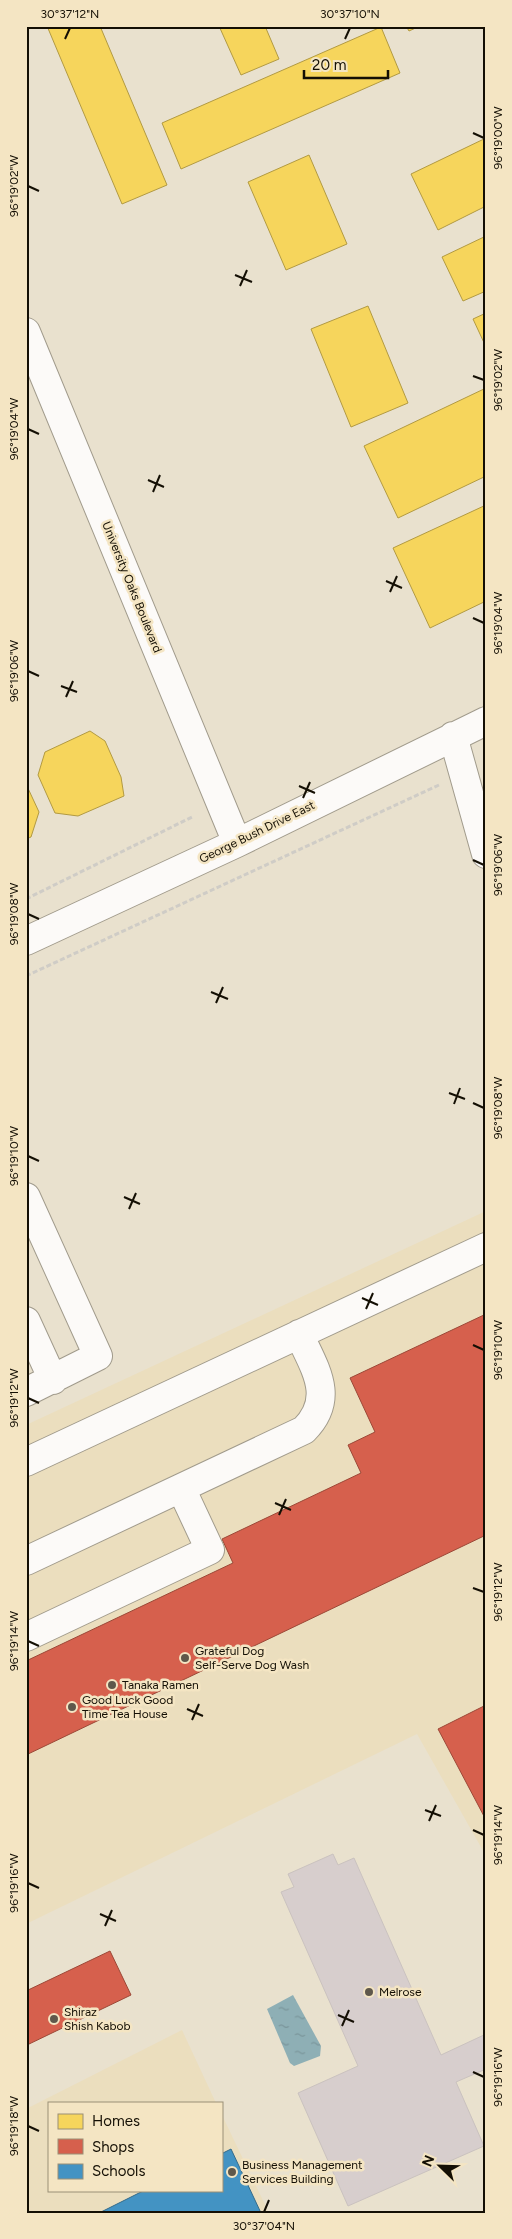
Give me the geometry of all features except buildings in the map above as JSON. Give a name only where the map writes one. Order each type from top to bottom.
[{"type":"street","name":"University Oaks Boulevard","points":[[26,332],[237,843]]},
{"type":"street","name":"George Bush Drive East","points":[[26,940],[237,843],[486,721]]},
{"type":"street","points":[[452,736],[482,822],[486,854]]},
{"type":"street","points":[[26,1197],[98,1356],[26,1392]]},
{"type":"street","points":[[26,1462],[486,1247]]},
{"type":"street","points":[[26,1322],[53,1380]]},
{"type":"street","points":[[26,1561],[304,1430],[316,1418],[321,1401],[321,1384],[300,1334]]},
{"type":"street","points":[[26,1637],[210,1550],[181,1488]]},
{"type":"path","points":[[26,976],[440,785]]},
{"type":"path","points":[[26,899],[192,816]]},
{"type":"shaded area","points":[[486,1211],[486,1856],[417,1734],[26,1924],[26,1425]]},
{"type":"shaded area","points":[[182,2030],[216,2102],[48,2102],[48,2192],[222,2192],[222,2115],[269,2213],[26,2213],[26,2109]]},
{"type":"water","points":[[293,1995],[321,2046],[320,2056],[294,2066],[290,2063],[267,2009]]},
{"type":"place","name":"Grateful Dog Self-Serve Dog Wash","points":[[185,1658]]},
{"type":"place","name":"Tanaka Ramen","points":[[112,1685]]},
{"type":"place","name":"Good Luck Good Time Tea House","points":[[72,1707]]},
{"type":"place","name":"Melrose","points":[[369,1992]]},
{"type":"place","name":"Shiraz Shish Kabob","points":[[54,2019]]},
{"type":"place","name":"Business Management Services Building","points":[[232,2172]]}]
